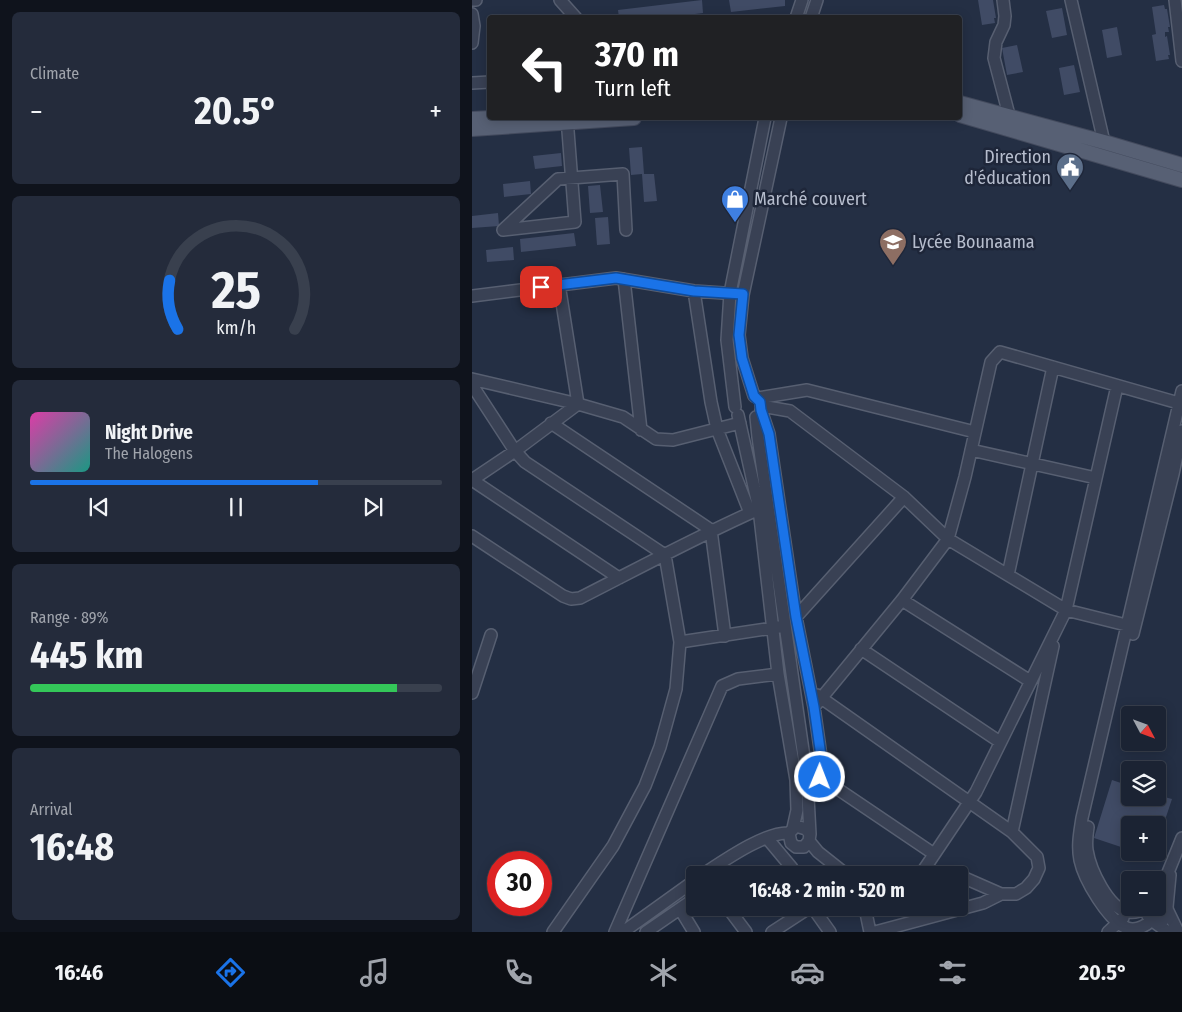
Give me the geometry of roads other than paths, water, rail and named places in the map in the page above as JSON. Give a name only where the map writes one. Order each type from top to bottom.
[{"type":"main road","points":[[962,103],[1009,115],[1182,165]]},
{"type":"main road","points":[[962,116],[1182,180]]},
{"type":"main road","points":[[472,119],[487,118]]},
{"type":"main road","points":[[472,129],[567,120]]},
{"type":"street","points":[[560,0],[573,15]]},
{"type":"street","points":[[797,15],[802,0]]},
{"type":"street","points":[[812,15],[817,0]]},
{"type":"street","points":[[1003,0],[1004,25],[996,42],[994,58],[1009,115]]},
{"type":"street","points":[[1071,0],[1104,142]]},
{"type":"street","points":[[1175,0],[1182,62]]},
{"type":"street","points":[[472,14],[474,26],[472,43]]},
{"type":"street","points":[[472,83],[487,82]]},
{"type":"street","points":[[567,120],[572,178],[575,222],[503,230],[558,179],[572,178],[623,174],[626,230]]},
{"type":"street","points":[[765,120],[730,293],[726,340],[738,415],[786,626],[809,794],[806,842],[795,866]]},
{"type":"street","points":[[780,120],[743,294],[739,335],[742,358],[769,434],[796,617],[811,689],[818,703],[822,763],[820,777],[809,794]]},
{"type":"street","points":[[472,296],[616,278],[694,291],[743,294]]},
{"type":"street","points":[[624,279],[641,430]]},
{"type":"street","points":[[558,284],[578,404]]},
{"type":"street","points":[[694,291],[717,429],[759,510]]},
{"type":"street","points":[[818,703],[902,600],[948,539],[991,362],[1000,352],[1180,404]]},
{"type":"street","points":[[1008,575],[1053,367]]},
{"type":"street","points":[[472,379],[578,404],[623,417],[656,439],[673,440],[717,429],[738,415]]},
{"type":"street","points":[[472,384],[515,451],[525,462],[665,556],[680,642],[676,689],[660,747],[645,786],[613,846],[553,932]]},
{"type":"street","points":[[926,866],[970,801],[1066,610],[1117,386]]},
{"type":"street","points":[[758,406],[807,390],[975,432]]},
{"type":"street","points":[[1121,908],[1111,900],[1098,882],[1087,849],[1087,834],[1182,391]]},
{"type":"street","points":[[738,415],[739,399],[750,394],[758,406],[759,510],[778,674],[797,790],[797,810],[788,854],[791,866]]},
{"type":"street","points":[[578,404],[472,480],[619,578]]},
{"type":"street","points":[[738,415],[744,420],[753,420],[758,406]]},
{"type":"street","points":[[758,406],[790,411],[904,497],[948,539],[1066,610],[1131,627]]},
{"type":"street","points":[[550,423],[711,530],[725,636]]},
{"type":"street","points":[[1166,910],[1168,915],[1162,921],[1153,922],[1141,928],[1128,929],[1098,899],[1090,886],[1083,872],[1078,845],[1082,818],[1131,627],[1177,475],[1182,431]]},
{"type":"street","points":[[971,450],[1096,478]]},
{"type":"street","points":[[796,617],[904,497]]},
{"type":"street","points":[[472,536],[563,596],[571,599],[580,598],[665,556],[711,530],[759,510]]},
{"type":"street","points":[[902,600],[1030,681]]},
{"type":"street","points":[[680,642],[786,626]]},
{"type":"street","points":[[1012,832],[1057,627]]},
{"type":"street","points":[[472,693],[491,635]]},
{"type":"street","points":[[861,650],[1000,742]]},
{"type":"street","points":[[615,932],[722,686],[738,679],[778,674]]},
{"type":"street","points":[[818,703],[970,801],[1012,832],[1036,857],[1038,868],[1034,879],[1026,888],[1016,894],[1001,894],[968,880]]},
{"type":"street","points":[[820,777],[934,854]]},
{"type":"street","points":[[716,866],[767,838],[780,833],[791,834],[803,827],[806,842],[836,866]]},
{"type":"street","points":[[791,834],[796,847],[806,842]]},
{"type":"street","points":[[767,838],[788,866]]},
{"type":"street","points":[[1166,875],[1180,845]]},
{"type":"street","points":[[1166,896],[1173,861]]},
{"type":"street","points":[[623,932],[686,887]]},
{"type":"street","points":[[874,932],[983,903],[1001,894]]},
{"type":"street","points":[[647,932],[686,905]]},
{"type":"street","points":[[680,909],[694,932]]},
{"type":"street","points":[[1166,910],[1178,932]]},
{"type":"street","points":[[734,916],[746,932]]},
{"type":"street","points":[[772,932],[797,916]]},
{"type":"street","points":[[819,916],[830,932]]},
{"type":"street","points":[[867,916],[870,932]]},
{"type":"street","points":[[1108,932],[1124,916]]},
{"type":"street","points":[[1148,916],[1168,932]]},
{"type":"place","name":"Direction d'éducation","points":[[1070,191]]},
{"type":"place","name":"Marché couvert","points":[[735,223]]},
{"type":"place","name":"Lycée Bounaama","points":[[893,266]]}]
